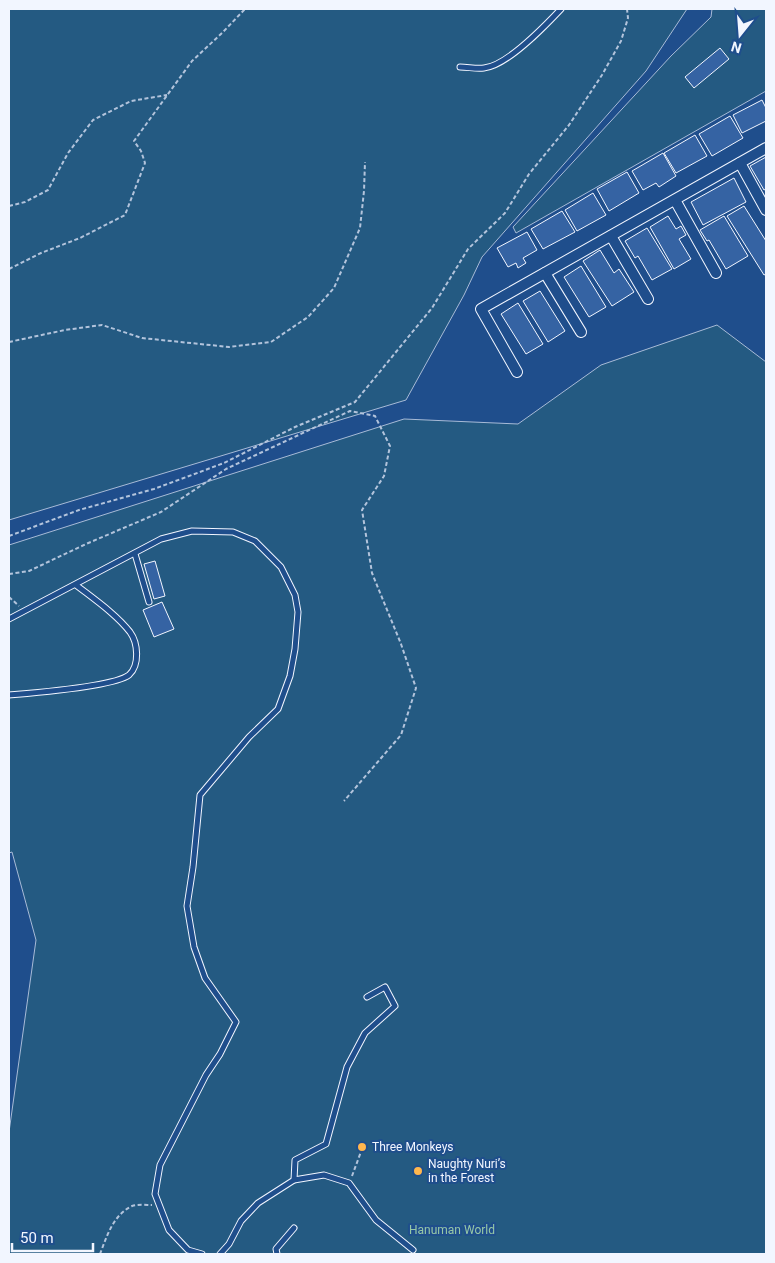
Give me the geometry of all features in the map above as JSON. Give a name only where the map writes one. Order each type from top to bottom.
[{"type":"street","points":[[517,372],[481,309],[766,148]]},
{"type":"street","points":[[740,163],[766,210]]},
{"type":"street","points":[[675,200],[716,272]]},
{"type":"street","points":[[611,236],[648,299]]},
{"type":"street","points":[[545,273],[581,332]]},
{"type":"lane","points":[[460,67],[486,68],[507,59],[540,31],[561,9]]},
{"type":"lane","points":[[9,619],[161,539],[192,531],[233,532],[255,541],[281,567],[295,595],[298,612],[295,649],[290,676],[278,709],[249,737],[200,795],[187,906],[194,947],[205,978],[236,1022],[220,1054],[206,1075],[160,1165],[155,1194],[169,1230],[188,1250],[202,1254]]},
{"type":"lane","points":[[135,554],[149,602]]},
{"type":"lane","points":[[9,694],[36,693],[108,683],[129,674],[132,670],[138,650],[130,632],[76,584]]},
{"type":"lane","points":[[294,1180],[295,1160],[326,1144],[348,1067],[365,1034],[395,1006],[385,987],[367,996]]},
{"type":"lane","points":[[220,1254],[229,1244],[241,1221],[258,1203],[294,1180],[324,1175],[349,1183],[376,1220],[413,1250]]},
{"type":"lane","points":[[277,1254],[276,1249],[294,1228]]},
{"type":"path","points":[[9,269],[41,253],[80,238],[125,215],[145,163],[141,151],[134,141],[192,61],[245,9]]},
{"type":"path","points":[[9,536],[79,510],[154,489],[224,463],[295,426],[355,402],[432,308],[468,249],[505,213],[529,174],[569,125],[602,75],[621,41],[628,18],[627,9]]},
{"type":"path","points":[[9,206],[25,202],[48,190],[68,153],[93,120],[132,101],[167,95]]},
{"type":"path","points":[[9,342],[65,330],[102,325],[142,338],[229,347],[270,342],[308,317],[334,288],[360,228],[365,162]]},
{"type":"path","points":[[9,574],[29,571],[161,512],[226,469],[350,411],[375,416],[390,446],[384,476],[362,510],[372,573],[401,644],[416,688],[401,735],[344,801]]},
{"type":"path","points":[[9,597],[24,612]]},
{"type":"path","points":[[349,1183],[362,1149]]},
{"type":"path","points":[[100,1254],[116,1218],[134,1205],[160,1205]]},
{"type":"green space","points":[[9,9],[687,9],[646,71],[482,257],[464,295],[406,400],[9,520]]},
{"type":"green space","points":[[712,9],[766,9],[766,91],[516,233],[513,227],[671,56],[711,17]]},
{"type":"green space","name":"Hanuman World","points":[[717,325],[766,362],[766,1254],[9,1254],[9,1132],[36,940],[12,852],[9,853],[9,545],[404,419],[518,424],[601,365]]},
{"type":"building","points":[[720,48],[729,59],[694,88],[685,77]]},
{"type":"building","points":[[762,100],[766,108],[766,121],[742,133],[733,115]]},
{"type":"building","points":[[730,116],[743,138],[712,156],[699,134]]},
{"type":"building","points":[[695,135],[707,156],[676,173],[664,153]]},
{"type":"building","points":[[663,153],[676,176],[659,187],[656,183],[643,190],[632,171]]},
{"type":"building","points":[[766,157],[766,189],[764,190],[750,166]]},
{"type":"building","points":[[627,172],[639,193],[609,211],[597,189]]},
{"type":"building","points":[[734,178],[746,202],[703,225],[691,202]]},
{"type":"building","points":[[593,193],[606,215],[577,231],[565,210]]},
{"type":"building","points":[[744,206],[766,241],[766,274],[764,275],[727,216]]},
{"type":"building","points":[[562,211],[575,232],[543,249],[531,229]]},
{"type":"building","points":[[668,216],[676,229],[681,226],[686,235],[679,239],[691,259],[674,269],[650,227]]},
{"type":"building","points":[[724,216],[748,256],[726,269],[709,240],[707,241],[700,230]]},
{"type":"building","points":[[647,228],[672,269],[652,280],[638,256],[635,258],[625,241]]},
{"type":"building","points":[[527,232],[537,250],[523,258],[526,263],[518,268],[516,263],[508,267],[497,248]]},
{"type":"building","points":[[600,250],[614,273],[619,269],[634,292],[612,306],[583,261]]},
{"type":"building","points":[[581,266],[606,307],[589,317],[564,277]]},
{"type":"building","points":[[540,291],[565,331],[548,342],[523,301]]},
{"type":"building","points":[[518,303],[543,344],[526,354],[501,314]]},
{"type":"building","points":[[155,561],[165,596],[154,599],[144,564]]},
{"type":"building","points":[[162,602],[174,629],[154,637],[143,610]]},
{"type":"place","name":"Three Monkeys","points":[[362,1147]]},
{"type":"place","name":"Naughty Nuri’s in the Forest","points":[[418,1171]]}]
